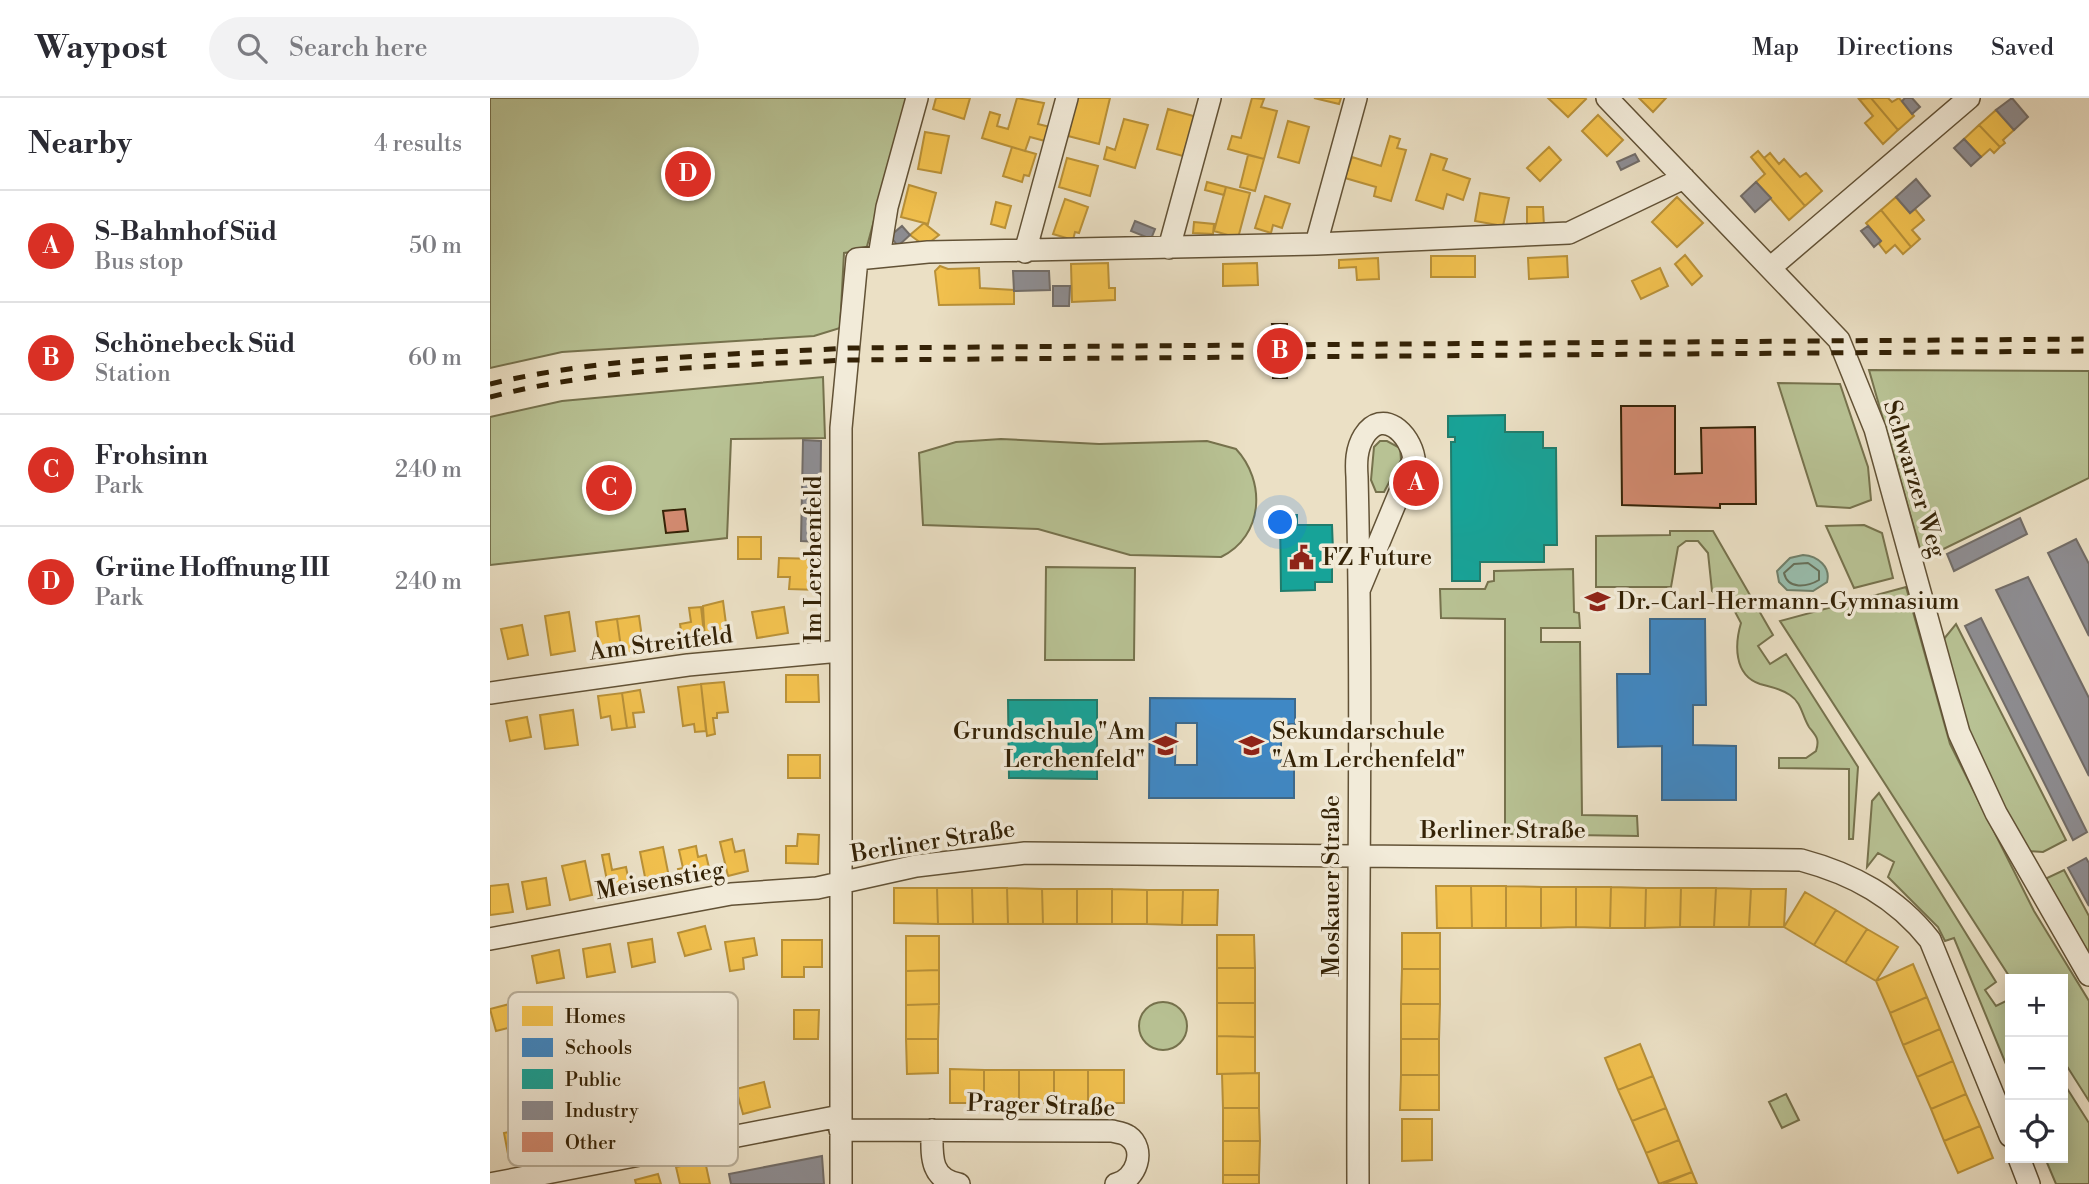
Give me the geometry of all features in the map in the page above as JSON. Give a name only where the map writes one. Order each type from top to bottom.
[{"type":"street","points":[[917,98],[887,207],[879,257],[928,252],[1315,244],[1569,233],[1684,178]]},
{"type":"street","points":[[1024,252],[1067,98]]},
{"type":"street","points":[[1168,248],[1210,98]]},
{"type":"street","points":[[1315,244],[1356,98]]},
{"type":"street","name":"Schwarzer Weg","points":[[1607,98],[1830,329],[1845,353],[1875,429],[1959,733],[1996,813],[2089,975]]},
{"type":"street","points":[[1770,268],[1969,98]]},
{"type":"street","name":"Im Lerchenfeld","points":[[840,882],[841,428],[858,259],[879,257]]},
{"type":"street","name":"Moskauer Straße","points":[[1358,1184],[1358,449],[1366,433],[1378,426],[1391,425],[1404,431],[1412,444],[1414,458],[1360,588]]},
{"type":"street","name":"Am Streitfeld","points":[[490,693],[688,665],[840,651]]},
{"type":"street","name":"Berliner Straße","points":[[840,882],[916,866],[1025,853],[1801,860],[1861,881],[1895,903],[1930,940],[2005,1124]]},
{"type":"street","points":[[840,882],[841,1184]]},
{"type":"street","name":"Meisenstieg","points":[[490,939],[731,894],[817,888],[840,882]]},
{"type":"street","name":"Prager Straße","points":[[738,1141],[840,1123],[932,1130],[1112,1131],[1128,1136],[1136,1147],[1137,1159],[1134,1174],[1124,1182],[1116,1184]]},
{"type":"street","name":"Prager Straße","points":[[932,1130],[934,1168],[941,1178],[958,1184]]},
{"type":"street","points":[[2021,1163],[2029,1184]]},
{"type":"street","name":"Prager Straße","points":[[490,1184],[593,1166]]},
{"type":"shaded area","points":[[490,98],[907,98],[866,250],[844,253],[840,328],[814,336],[562,352],[490,368]]},
{"type":"shaded area","points":[[1869,370],[2089,371],[2089,478],[1923,559]]},
{"type":"shaded area","points":[[823,377],[825,438],[731,439],[727,538],[490,565],[490,417],[562,401]]},
{"type":"shaded area","points":[[1778,383],[1840,384],[1868,467],[1871,500],[1850,508],[1817,506]]},
{"type":"shaded area","points":[[1001,439],[1099,444],[1207,441],[1236,449],[1246,462],[1256,492],[1253,522],[1246,536],[1235,548],[1221,557],[1130,555],[1038,529],[923,525],[919,453],[956,442]]},
{"type":"shaded area","points":[[1380,441],[1387,441],[1400,448],[1401,460],[1384,492],[1376,492],[1371,480],[1374,447]]},
{"type":"shaded area","points":[[1864,525],[1882,533],[1893,578],[1854,588],[1826,526]]},
{"type":"shaded area","points":[[1670,531],[1713,531],[1773,635],[1758,646],[1770,664],[1786,654],[1858,767],[1853,839],[1849,839],[1849,769],[1779,768],[1779,758],[1806,758],[1816,751],[1817,738],[1794,698],[1783,691],[1751,680],[1745,673],[1737,649],[1741,623],[1733,608],[1712,591],[1708,553],[1698,541],[1686,541],[1678,547],[1671,587],[1596,587],[1596,536],[1670,535]]},
{"type":"shaded area","points":[[1046,567],[1135,568],[1134,660],[1045,660]]},
{"type":"shaded area","points":[[1573,569],[1574,612],[1579,613],[1580,628],[1541,628],[1541,642],[1580,642],[1582,815],[1637,816],[1638,836],[1505,834],[1505,619],[1441,618],[1440,589],[1485,589],[1488,582],[1494,581],[1494,571]]},
{"type":"shaded area","points":[[1906,587],[1950,744],[2034,911],[2089,1001],[2089,1101],[2068,1068],[2068,974],[2008,974],[1780,621]]},
{"type":"shaded area","points":[[1956,624],[2066,840],[2043,852],[2026,851],[1970,742],[1943,640]]},
{"type":"shaded area","points":[[1879,793],[1996,982],[1985,990],[1996,1006],[2005,1002],[2005,1062],[1954,938],[1945,941],[1938,927],[1888,877],[1894,862],[1878,853],[1867,867],[1872,801]]},
{"type":"shaded area","points":[[2064,870],[2089,916],[2089,957],[2045,879]]},
{"type":"shaded area","points":[[1163,1002],[1180,1009],[1187,1026],[1180,1043],[1163,1050],[1146,1043],[1139,1026],[1146,1009]]},
{"type":"shaded area","points":[[2068,1090],[2089,1123],[2089,1184],[2056,1184],[2047,1163],[2068,1163]]},
{"type":"shaded area","points":[[1786,1094],[1799,1120],[1782,1128],[1769,1102]]},
{"type":"water","points":[[1803,555],[1822,563],[1827,572],[1827,582],[1813,591],[1787,590],[1779,582],[1777,571],[1790,558]]},
{"type":"building: Homes","points":[[936,98],[970,98],[964,119],[933,109]]},
{"type":"building: Homes","points":[[1017,98],[1044,103],[1038,124],[1050,127],[1045,141],[1030,137],[1025,151],[982,138],[990,112],[1000,115],[997,126],[1008,129]]},
{"type":"building: Homes","points":[[1077,98],[1110,98],[1099,144],[1068,136]]},
{"type":"building: Homes","points":[[1252,98],[1264,99],[1261,107],[1277,111],[1264,159],[1228,149],[1232,136],[1241,138]]},
{"type":"building: Homes","points":[[1314,98],[1341,98],[1339,104]]},
{"type":"building: Homes","points":[[1548,98],[1585,98],[1586,99],[1568,117]]},
{"type":"building: Homes","points":[[1639,98],[1666,98],[1653,112]]},
{"type":"building: Homes","points":[[1871,98],[1898,130],[1883,144],[1865,123],[1873,116],[1859,99]]},
{"type":"building: Homes","points":[[1871,98],[1888,98],[1892,102],[1899,98],[1914,116],[1898,130]]},
{"type":"building: Homes","points":[[1168,109],[1197,117],[1190,147],[1186,146],[1183,156],[1157,149]]},
{"type":"building: Homes","points":[[1996,110],[2014,130],[2003,140],[2005,143],[2000,147],[1979,125]]},
{"type":"building: Homes","points":[[1598,115],[1623,140],[1607,156],[1582,131]]},
{"type":"building: Homes","points":[[1124,119],[1148,125],[1135,168],[1104,159],[1107,147],[1115,150]]},
{"type":"building: Homes","points":[[1288,121],[1309,127],[1299,163],[1278,157]]},
{"type":"building: Homes","points":[[1979,125],[2000,147],[1994,153],[1990,149],[1981,157],[1964,139]]},
{"type":"building: Homes","points":[[925,132],[949,136],[941,173],[918,169]]},
{"type":"building: Homes","points":[[1390,136],[1400,139],[1397,148],[1406,150],[1391,201],[1374,196],[1376,187],[1345,178],[1352,157],[1381,166]]},
{"type":"building: Homes","points":[[1012,147],[1036,154],[1029,176],[1024,175],[1022,182],[1003,176]]},
{"type":"building: Homes","points":[[1549,147],[1561,160],[1540,181],[1527,168]]},
{"type":"building: Homes","points":[[1758,151],[1805,206],[1789,220],[1756,182],[1765,174],[1751,157]]},
{"type":"building: Homes","points":[[1770,153],[1779,164],[1784,159],[1800,177],[1806,173],[1822,191],[1805,206],[1764,158]]},
{"type":"building: Homes","points":[[1431,154],[1447,159],[1443,170],[1470,179],[1463,200],[1447,194],[1443,209],[1416,200]]},
{"type":"building: Homes","points":[[1248,155],[1264,159],[1255,191],[1240,187]]},
{"type":"building: Homes","points":[[1067,158],[1098,166],[1090,196],[1059,187]]},
{"type":"building: Homes","points":[[1207,182],[1226,187],[1224,195],[1205,190]]},
{"type":"building: Homes","points":[[909,185],[936,193],[928,224],[901,217]]},
{"type":"building: Homes","points":[[1226,187],[1250,193],[1238,238],[1214,231]]},
{"type":"building: Homes","points":[[1480,193],[1509,198],[1503,226],[1475,221]]},
{"type":"building: Homes","points":[[1265,196],[1290,204],[1282,228],[1273,225],[1271,233],[1255,228]]},
{"type":"building: Homes","points":[[1677,197],[1703,223],[1677,247],[1652,222]]},
{"type":"building: Homes","points":[[1896,197],[1910,213],[1915,209],[1924,220],[1912,230],[1920,239],[1911,247],[1881,210]]},
{"type":"building: Homes","points":[[1065,199],[1088,207],[1079,233],[1075,232],[1073,240],[1053,234]]},
{"type":"building: Homes","points":[[996,202],[1011,206],[1005,228],[991,224]]},
{"type":"building: Homes","points":[[1527,207],[1543,207],[1544,226],[1527,226]]},
{"type":"building: Homes","points":[[1881,210],[1911,247],[1903,254],[1895,245],[1886,253],[1879,244],[1881,241],[1866,223]]},
{"type":"building: Homes","points":[[1194,222],[1214,224],[1213,234],[1193,233]]},
{"type":"building: Homes","points":[[924,223],[939,235],[925,246],[910,235]]},
{"type":"building: Homes","points":[[1685,255],[1702,276],[1692,285],[1675,264]]},
{"type":"building: Homes","points":[[1431,256],[1475,256],[1475,277],[1431,277]]},
{"type":"building: Homes","points":[[1567,256],[1568,277],[1529,279],[1528,258]]},
{"type":"building: Homes","points":[[1378,258],[1379,279],[1357,280],[1356,267],[1339,268],[1339,260]]},
{"type":"building: Homes","points":[[1108,263],[1109,288],[1115,288],[1115,300],[1072,302],[1071,264]]},
{"type":"building: Homes","points":[[1257,263],[1258,285],[1223,286],[1223,264]]},
{"type":"building: Homes","points":[[940,266],[948,269],[979,268],[980,288],[1014,290],[1014,304],[939,305],[935,271]]},
{"type":"building: Homes","points":[[1660,268],[1668,286],[1641,299],[1632,281]]},
{"type":"building: Homes","points":[[738,537],[761,537],[761,559],[738,559]]},
{"type":"building: Homes","points":[[779,558],[820,559],[819,590],[789,589],[790,577],[778,577]]},
{"type":"building: Homes","points":[[723,601],[728,639],[705,642],[703,606]]},
{"type":"building: Homes","points":[[701,607],[705,642],[683,645],[680,624],[691,622],[689,608]]},
{"type":"building: Homes","points":[[784,607],[788,633],[757,638],[752,612]]},
{"type":"building: Homes","points":[[569,612],[575,651],[551,655],[545,616]]},
{"type":"building: Homes","points":[[639,616],[644,652],[622,655],[617,619]]},
{"type":"building: Homes","points":[[617,619],[622,655],[601,658],[596,622]]},
{"type":"building: Homes","points":[[522,625],[528,655],[508,659],[501,629]]},
{"type":"building: Homes","points":[[786,675],[818,675],[819,702],[786,702]]},
{"type":"building: Homes","points":[[724,682],[728,712],[717,713],[717,718],[713,718],[715,734],[707,736],[701,684]]},
{"type":"building: Homes","points":[[701,684],[706,731],[695,732],[694,724],[683,726],[678,687]]},
{"type":"building: Homes","points":[[640,690],[644,712],[633,713],[635,727],[627,728],[622,693]]},
{"type":"building: Homes","points":[[622,693],[627,728],[612,730],[610,716],[601,718],[598,696]]},
{"type":"building: Homes","points":[[573,710],[578,745],[545,749],[540,715]]},
{"type":"building: Homes","points":[[527,717],[531,737],[510,741],[506,721]]},
{"type":"building: Homes","points":[[788,755],[820,755],[820,778],[788,778]]},
{"type":"building: Homes","points":[[798,834],[819,835],[818,864],[786,863],[786,846],[797,846]]},
{"type":"building: Homes","points":[[732,839],[735,852],[744,850],[748,871],[728,876],[720,842]]},
{"type":"building: Homes","points":[[696,846],[698,857],[706,855],[711,876],[681,883],[678,869],[683,868],[679,850]]},
{"type":"building: Homes","points":[[663,847],[670,882],[647,887],[640,852]]},
{"type":"building: Homes","points":[[609,854],[612,870],[626,867],[630,887],[609,891],[602,855]]},
{"type":"building: Homes","points":[[585,861],[592,895],[570,900],[562,866]]},
{"type":"building: Homes","points":[[546,878],[550,905],[527,909],[522,882]]},
{"type":"building: Homes","points":[[508,884],[513,912],[490,915],[490,886]]},
{"type":"building: Homes","points":[[1436,886],[1471,886],[1472,928],[1437,928]]},
{"type":"building: Homes","points":[[1471,886],[1506,886],[1506,928],[1472,928]]},
{"type":"building: Homes","points":[[1506,886],[1541,887],[1541,928],[1506,928]]},
{"type":"building: Homes","points":[[1541,887],[1576,887],[1576,927],[1541,928]]},
{"type":"building: Homes","points":[[1576,887],[1611,887],[1610,928],[1576,927]]},
{"type":"building: Homes","points":[[1611,887],[1646,888],[1645,928],[1610,928]]},
{"type":"building: Homes","points":[[894,888],[937,888],[938,924],[894,923]]},
{"type":"building: Homes","points":[[937,888],[972,888],[973,924],[938,924]]},
{"type":"building: Homes","points":[[972,888],[1007,888],[1008,924],[973,924]]},
{"type":"building: Homes","points":[[1007,888],[1042,889],[1043,924],[1008,924]]},
{"type":"building: Homes","points":[[1646,888],[1681,888],[1680,927],[1645,928]]},
{"type":"building: Homes","points":[[1681,888],[1716,888],[1714,927],[1680,927]]},
{"type":"building: Homes","points":[[1716,888],[1751,889],[1749,927],[1714,927]]},
{"type":"building: Homes","points":[[1042,889],[1077,889],[1077,924],[1043,924]]},
{"type":"building: Homes","points":[[1077,889],[1112,889],[1112,924],[1077,924]]},
{"type":"building: Homes","points":[[1112,889],[1147,890],[1147,924],[1112,924]]},
{"type":"building: Homes","points":[[1751,889],[1786,889],[1784,927],[1749,927]]},
{"type":"building: Homes","points":[[1147,890],[1183,890],[1182,925],[1147,924]]},
{"type":"building: Homes","points":[[1183,890],[1218,890],[1217,925],[1182,925]]},
{"type":"building: Homes","points":[[1805,892],[1836,910],[1814,945],[1784,927]]},
{"type":"building: Homes","points":[[1836,910],[1867,929],[1845,963],[1814,945]]},
{"type":"building: Homes","points":[[705,926],[711,949],[685,956],[678,933]]},
{"type":"building: Homes","points":[[1867,929],[1898,947],[1876,981],[1845,963]]},
{"type":"building: Homes","points":[[1402,933],[1440,933],[1440,969],[1402,969]]},
{"type":"building: Homes","points":[[1217,935],[1254,935],[1255,968],[1217,968]]},
{"type":"building: Homes","points":[[906,936],[939,936],[939,970],[906,971]]},
{"type":"building: Homes","points":[[754,938],[757,955],[743,958],[744,969],[730,971],[725,942]]},
{"type":"building: Homes","points":[[652,939],[655,962],[632,967],[628,943]]},
{"type":"building: Homes","points":[[782,940],[822,940],[822,967],[804,967],[804,977],[782,977]]},
{"type":"building: Homes","points":[[610,944],[615,972],[587,977],[583,949]]},
{"type":"building: Homes","points":[[559,950],[564,978],[537,983],[532,956]]},
{"type":"building: Homes","points":[[1913,964],[1927,997],[1890,1013],[1876,981]]},
{"type":"building: Homes","points":[[1217,968],[1255,968],[1255,1003],[1217,1003]]},
{"type":"building: Homes","points":[[1402,969],[1440,969],[1440,1004],[1401,1004]]},
{"type":"building: Homes","points":[[939,970],[939,1004],[906,1005],[906,971]]},
{"type":"building: Homes","points":[[1927,997],[1940,1029],[1903,1045],[1890,1013]]},
{"type":"building: Homes","points":[[1217,1003],[1255,1003],[1255,1037],[1217,1036]]},
{"type":"building: Homes","points":[[508,1004],[508,1028],[496,1031],[490,1009]]},
{"type":"building: Homes","points":[[939,1004],[938,1039],[906,1039],[906,1005]]},
{"type":"building: Homes","points":[[1401,1004],[1440,1004],[1439,1039],[1401,1039]]},
{"type":"building: Homes","points":[[794,1010],[819,1010],[818,1039],[794,1039]]},
{"type":"building: Homes","points":[[1940,1029],[1953,1061],[1917,1077],[1903,1045]]},
{"type":"building: Homes","points":[[1217,1036],[1255,1037],[1255,1073],[1217,1074]]},
{"type":"building: Homes","points":[[906,1039],[938,1039],[938,1073],[907,1074]]},
{"type":"building: Homes","points":[[1401,1039],[1439,1039],[1439,1075],[1401,1075]]},
{"type":"building: Homes","points":[[1640,1044],[1653,1076],[1618,1090],[1605,1058]]},
{"type":"building: Homes","points":[[1953,1061],[1966,1094],[1931,1109],[1917,1077]]},
{"type":"building: Homes","points":[[950,1069],[984,1070],[984,1103],[950,1103]]},
{"type":"building: Homes","points":[[984,1070],[1019,1070],[1019,1103],[984,1103]]},
{"type":"building: Homes","points":[[1019,1070],[1054,1070],[1054,1103],[1019,1103]]},
{"type":"building: Homes","points":[[1054,1070],[1088,1070],[1088,1103],[1054,1103]]},
{"type":"building: Homes","points":[[1088,1070],[1124,1070],[1124,1103],[1088,1103]]},
{"type":"building: Homes","points":[[1259,1073],[1259,1108],[1223,1108],[1222,1074]]},
{"type":"building: Homes","points":[[1401,1075],[1439,1075],[1439,1110],[1400,1110]]},
{"type":"building: Homes","points":[[1653,1076],[1666,1108],[1632,1121],[1618,1090]]},
{"type":"building: Homes","points":[[764,1082],[770,1107],[743,1114],[738,1088]]},
{"type":"building: Homes","points":[[1966,1094],[1980,1126],[1944,1141],[1931,1109]]},
{"type":"building: Homes","points":[[1223,1108],[1259,1108],[1260,1141],[1223,1141]]},
{"type":"building: Homes","points":[[1666,1108],[1679,1140],[1646,1153],[1632,1121]]},
{"type":"building: Homes","points":[[1402,1119],[1432,1119],[1432,1160],[1402,1161]]},
{"type":"building: Homes","points":[[1980,1126],[1993,1158],[1958,1173],[1944,1141]]},
{"type":"building: Homes","points":[[508,1132],[508,1154],[504,1133]]},
{"type":"building: Homes","points":[[1679,1140],[1692,1172],[1659,1184],[1646,1153]]},
{"type":"building: Homes","points":[[1223,1141],[1260,1141],[1259,1175],[1223,1175]]},
{"type":"building: Homes","points":[[706,1166],[710,1184],[680,1184],[676,1167]]},
{"type":"building: Homes","points":[[1692,1172],[1697,1184],[1663,1184]]},
{"type":"building: Homes","points":[[658,1174],[661,1184],[636,1184],[635,1180]]},
{"type":"building: Homes","points":[[1223,1175],[1259,1175],[1259,1184],[1223,1184]]},
{"type":"building: Schools","points":[[1650,619],[1705,619],[1706,705],[1693,705],[1693,745],[1736,746],[1736,800],[1662,800],[1662,746],[1618,747],[1617,674],[1650,674]]},
{"type":"building: Schools","points":[[1150,698],[1295,699],[1295,724],[1281,724],[1281,766],[1294,766],[1294,798],[1149,798]],"holes":[[[1176,723],[1197,723],[1197,765],[1175,765]]]},
{"type":"building: Public","points":[[1505,415],[1505,432],[1543,432],[1543,448],[1556,448],[1557,545],[1544,545],[1544,562],[1480,562],[1480,581],[1452,581],[1451,442],[1455,442],[1455,437],[1448,437],[1448,416]]},
{"type":"building: Public","name":"FZ Future","points":[[1280,515],[1297,515],[1297,525],[1332,525],[1333,551],[1323,551],[1323,565],[1332,564],[1332,582],[1315,582],[1315,590],[1281,591]]},
{"type":"building: Public","points":[[1008,700],[1097,700],[1097,779],[1009,778]]},
{"type":"building: Industry","points":[[1912,98],[1920,107],[1912,114],[1902,101]]},
{"type":"building: Industry","points":[[2012,98],[2028,117],[2014,130],[1996,110]]},
{"type":"building: Industry","points":[[1964,139],[1981,157],[1971,166],[1954,148]]},
{"type":"building: Industry","points":[[1635,154],[1639,161],[1621,170],[1617,162]]},
{"type":"building: Industry","points":[[1916,179],[1930,196],[1910,213],[1896,197]]},
{"type":"building: Industry","points":[[1756,182],[1771,198],[1755,212],[1741,196]]},
{"type":"building: Industry","points":[[1135,221],[1155,229],[1151,239],[1131,231]]},
{"type":"building: Industry","points":[[902,226],[910,235],[898,246],[890,236]]},
{"type":"building: Industry","points":[[1868,226],[1881,241],[1874,247],[1861,231]]},
{"type":"building: Industry","points":[[1013,271],[1049,271],[1050,290],[1014,291]]},
{"type":"building: Industry","points":[[1053,286],[1070,286],[1069,306],[1053,306]]},
{"type":"building: Industry","points":[[803,440],[821,441],[820,542],[801,541]]},
{"type":"building: Industry","points":[[2020,518],[2027,534],[1954,571],[1947,554]]},
{"type":"building: Industry","points":[[2076,539],[2089,564],[2089,636],[2048,553]]},
{"type":"building: Industry","points":[[2028,577],[2089,698],[2089,776],[1996,590]]},
{"type":"building: Industry","points":[[1981,618],[2087,832],[2073,840],[1965,626]]},
{"type":"building: Industry","points":[[2086,858],[2089,863],[2089,906],[2068,868]]},
{"type":"building: Industry","points":[[822,1156],[824,1184],[731,1184],[729,1174]]},
{"type":"building: Other","points":[[1272,324],[1287,324],[1287,331],[1273,331]]},
{"type":"building: Other","points":[[1273,370],[1287,370],[1287,378],[1273,378]]},
{"type":"building: Other","points":[[1621,406],[1675,406],[1675,474],[1702,473],[1701,428],[1755,427],[1756,504],[1720,504],[1720,508],[1622,505]]},
{"type":"building: Other","points":[[685,509],[688,531],[666,533],[663,511]]},
{"type":"railway","points":[[490,384],[623,362],[849,348],[2089,339]]},
{"type":"railway","points":[[490,397],[578,379],[622,374],[713,366],[847,360],[2089,351]]},
{"type":"place","name":"Grüne Hoffnung III","points":[[688,174]]},
{"type":"place","name":"Schönebeck Süd","points":[[1280,351]]},
{"type":"place","name":"S-Bahnhof Süd","points":[[1416,483]]},
{"type":"place","name":"Frohsinn","points":[[609,488]]},
{"type":"place","name":"FZ Future","points":[[1302,558]]},
{"type":"place","name":"Dr.-Carl-Hermann-Gymnasium","points":[[1597,602]]},
{"type":"place","name":"Grundschule \"Am Lerchenfeld\"","points":[[1165,746]]},
{"type":"place","name":"Sekundarschule \"Am Lerchenfeld\"","points":[[1252,746]]}]
